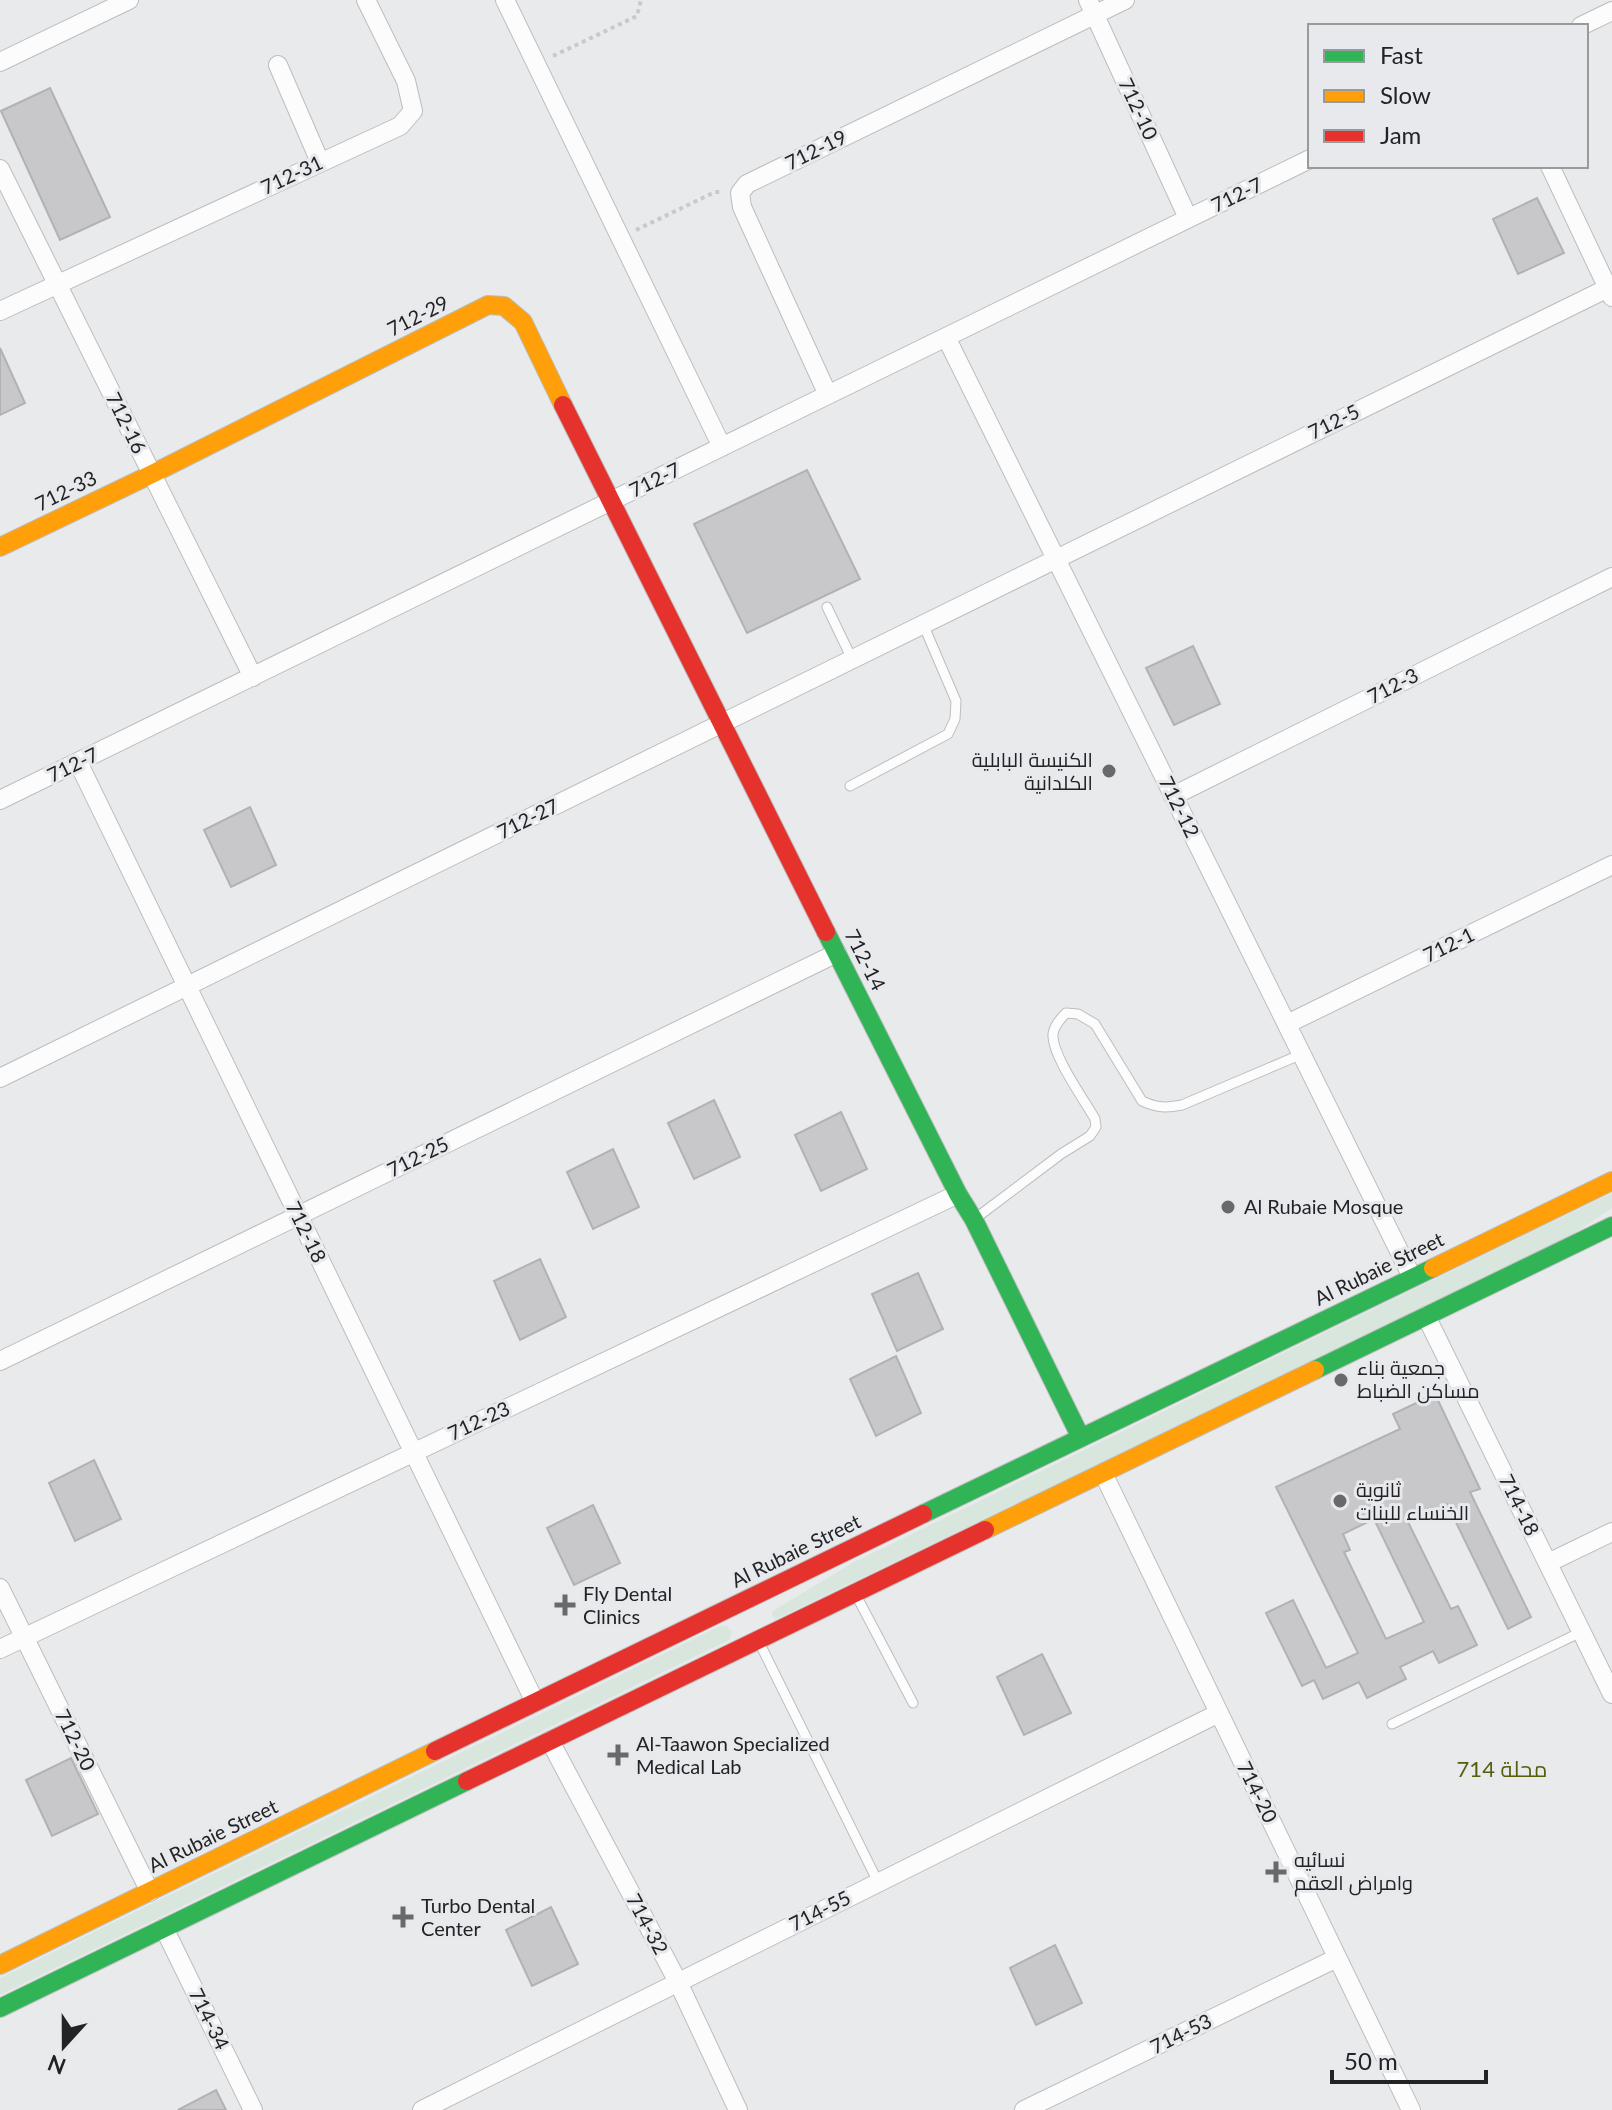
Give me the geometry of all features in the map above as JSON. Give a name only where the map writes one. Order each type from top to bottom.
[{"type":"street","points":[[0,62],[129,0]]},
{"type":"street","name":"712-31","points":[[57,284],[400,126],[413,111],[406,81],[366,0]]},
{"type":"street","points":[[505,0],[722,447]]},
{"type":"street","name":"712-19","points":[[740,193],[747,184],[1091,7],[1125,0]]},
{"type":"street","name":"712-10","points":[[1091,7],[1188,218]]},
{"type":"street","points":[[1585,24],[1612,11]]},
{"type":"street","points":[[278,65],[320,162]]},
{"type":"street","name":"712-7","points":[[0,800],[1308,160]]},
{"type":"street","points":[[1551,168],[1611,290]]},
{"type":"street","name":"712-16","points":[[0,169],[253,677]]},
{"type":"street","points":[[740,193],[742,207],[828,395]]},
{"type":"street","points":[[0,311],[57,284]]},
{"type":"street","name":"712-5","points":[[1056,559],[1611,290]]},
{"type":"street","name":"712-29","points":[[152,474],[488,305],[504,306],[523,322],[609,502]]},
{"type":"street","name":"712-12","points":[[946,337],[1412,1277]]},
{"type":"street","name":"712-33","points":[[0,547],[152,474]]},
{"type":"street","name":"712-14","points":[[609,502],[958,1194],[974,1220],[1081,1438]]},
{"type":"street","name":"712-27","points":[[0,1078],[1056,559]]},
{"type":"street","name":"712-3","points":[[1173,796],[1612,577]]},
{"type":"street","name":"712-18","points":[[78,762],[535,1702]]},
{"type":"street","name":"712-1","points":[[1287,1024],[1612,865]]},
{"type":"street","name":"712-25","points":[[0,1361],[837,953]]},
{"type":"street","name":"Al Rubaie Street","points":[[0,2008],[550,1741],[748,1622],[1081,1438],[1612,1181]]},
{"type":"street","name":"712-23","points":[[0,1649],[958,1194]]},
{"type":"street","name":"Al Rubaie Street","points":[[0,1965],[535,1702],[748,1622],[854,1592],[1612,1226]]},
{"type":"street","name":"714-18","points":[[1426,1316],[1612,1694]]},
{"type":"street","name":"714-20","points":[[1103,1473],[1411,2110]]},
{"type":"street","points":[[1548,1563],[1612,1532]]},
{"type":"street","name":"712-20","points":[[0,1588],[150,1892]]},
{"type":"street","name":"714-55","points":[[422,2110],[1219,1713]]},
{"type":"street","name":"714-32","points":[[550,1741],[678,1982],[738,2110]]},
{"type":"street","name":"714-34","points":[[164,1928],[253,2110]]},
{"type":"street","name":"714-53","points":[[1024,2110],[1337,1958]]},
{"type":"lane","points":[[827,607],[852,659]]},
{"type":"lane","points":[[850,786],[948,734],[955,719],[956,701],[923,624]]},
{"type":"lane","points":[[974,1220],[1061,1154],[1090,1136],[1096,1127],[1095,1119],[1056,1050],[1053,1035],[1058,1021],[1066,1013],[1078,1014],[1095,1024],[1142,1101],[1166,1109],[1302,1054]]},
{"type":"lane","points":[[854,1592],[913,1703]]},
{"type":"lane","points":[[748,1622],[878,1882]]},
{"type":"lane","points":[[1392,1724],[1581,1632]]},
{"type":"path","points":[[536,65],[637,16],[641,0]]},
{"type":"path","points":[[620,237],[715,192],[740,193]]},
{"type":"shaded area","points":[[1612,1193],[1612,1208],[1564,1240],[776,1619],[772,1616],[773,1611],[852,1563]]},
{"type":"shaded area","points":[[720,1626],[732,1631],[729,1640],[0,1995],[0,1978]]},
{"type":"building","points":[[50,88],[110,217],[60,240],[1,111]]},
{"type":"building","points":[[1537,198],[1564,253],[1518,274],[1493,219]]},
{"type":"building","points":[[0,348],[25,403],[0,415]]},
{"type":"building","points":[[807,470],[860,579],[747,633],[694,524]]},
{"type":"building","points":[[1193,646],[1220,704],[1174,725],[1146,668]]},
{"type":"building","points":[[250,807],[276,865],[231,887],[204,830]]},
{"type":"building","points":[[714,1100],[740,1157],[694,1179],[668,1123]]},
{"type":"building","points":[[841,1112],[867,1169],[821,1191],[795,1135]]},
{"type":"building","points":[[613,1149],[639,1207],[593,1229],[567,1172]]},
{"type":"building","points":[[540,1259],[566,1317],[520,1340],[494,1281]]},
{"type":"building","points":[[918,1273],[943,1329],[897,1351],[872,1294]]},
{"type":"building","points":[[896,1356],[921,1413],[876,1436],[850,1379]]},
{"type":"building","points":[[1435,1394],[1480,1489],[1470,1492],[1531,1617],[1508,1629],[1447,1504],[1408,1522],[1451,1609],[1458,1606],[1477,1645],[1439,1663],[1433,1651],[1400,1667],[1406,1679],[1367,1698],[1359,1682],[1323,1699],[1314,1680],[1302,1686],[1266,1613],[1293,1600],[1326,1668],[1358,1653],[1276,1487],[1400,1429],[1393,1414]],"holes":[[[1374,1519],[1424,1622],[1386,1639],[1344,1552],[1350,1550],[1343,1534]]]},
{"type":"building","points":[[94,1460],[121,1519],[75,1541],[49,1483]]},
{"type":"building","points":[[593,1505],[620,1563],[574,1585],[547,1528]]},
{"type":"building","points":[[1042,1654],[1071,1713],[1024,1735],[997,1677]]},
{"type":"building","points":[[71,1758],[98,1814],[52,1836],[26,1780]]},
{"type":"building","points":[[551,1907],[578,1964],[532,1986],[506,1930]]},
{"type":"building","points":[[1055,1945],[1082,2003],[1036,2025],[1010,1968]]},
{"type":"building","points":[[216,2090],[226,2110],[178,2110]]},
{"type":"traffic: fast","points":[[826,932],[974,1220],[1081,1438]]},
{"type":"traffic: fast","points":[[1315,1370],[1612,1226]]},
{"type":"traffic: fast","points":[[923,1514],[1433,1268]]},
{"type":"traffic: fast","points":[[0,2008],[467,1781]]},
{"type":"traffic: slow","points":[[0,547],[488,305],[504,306],[523,322],[563,405]]},
{"type":"traffic: slow","points":[[1433,1268],[1612,1181]]},
{"type":"traffic: slow","points":[[985,1530],[1315,1370]]},
{"type":"traffic: slow","points":[[0,1965],[435,1751]]},
{"type":"traffic: jam","points":[[563,405],[826,932]]},
{"type":"traffic: jam","points":[[435,1751],[923,1514]]},
{"type":"traffic: jam","points":[[467,1781],[985,1530]]},
{"type":"place","name":"الكنيسة البابلية الكلدانية","points":[[1109,771]]},
{"type":"place","name":"Al Rubaie Mosque","points":[[1228,1207]]},
{"type":"place","name":"جمعية بناء مساكن الضباط","points":[[1341,1380]]},
{"type":"place","name":"ثانوية الخنساء للبنات","points":[[1340,1501]]},
{"type":"place","name":"Fly Dental Clinics","points":[[565,1605]]},
{"type":"place","name":"Al-Taawon Specialized Medical Lab","points":[[618,1755]]},
{"type":"place","name":"نسائيه وامراض العقم","points":[[1276,1872]]},
{"type":"place","name":"Turbo Dental Center","points":[[403,1917]]},
{"type":"district","name":"محلة 714","points":[[1502,1769]]}]
